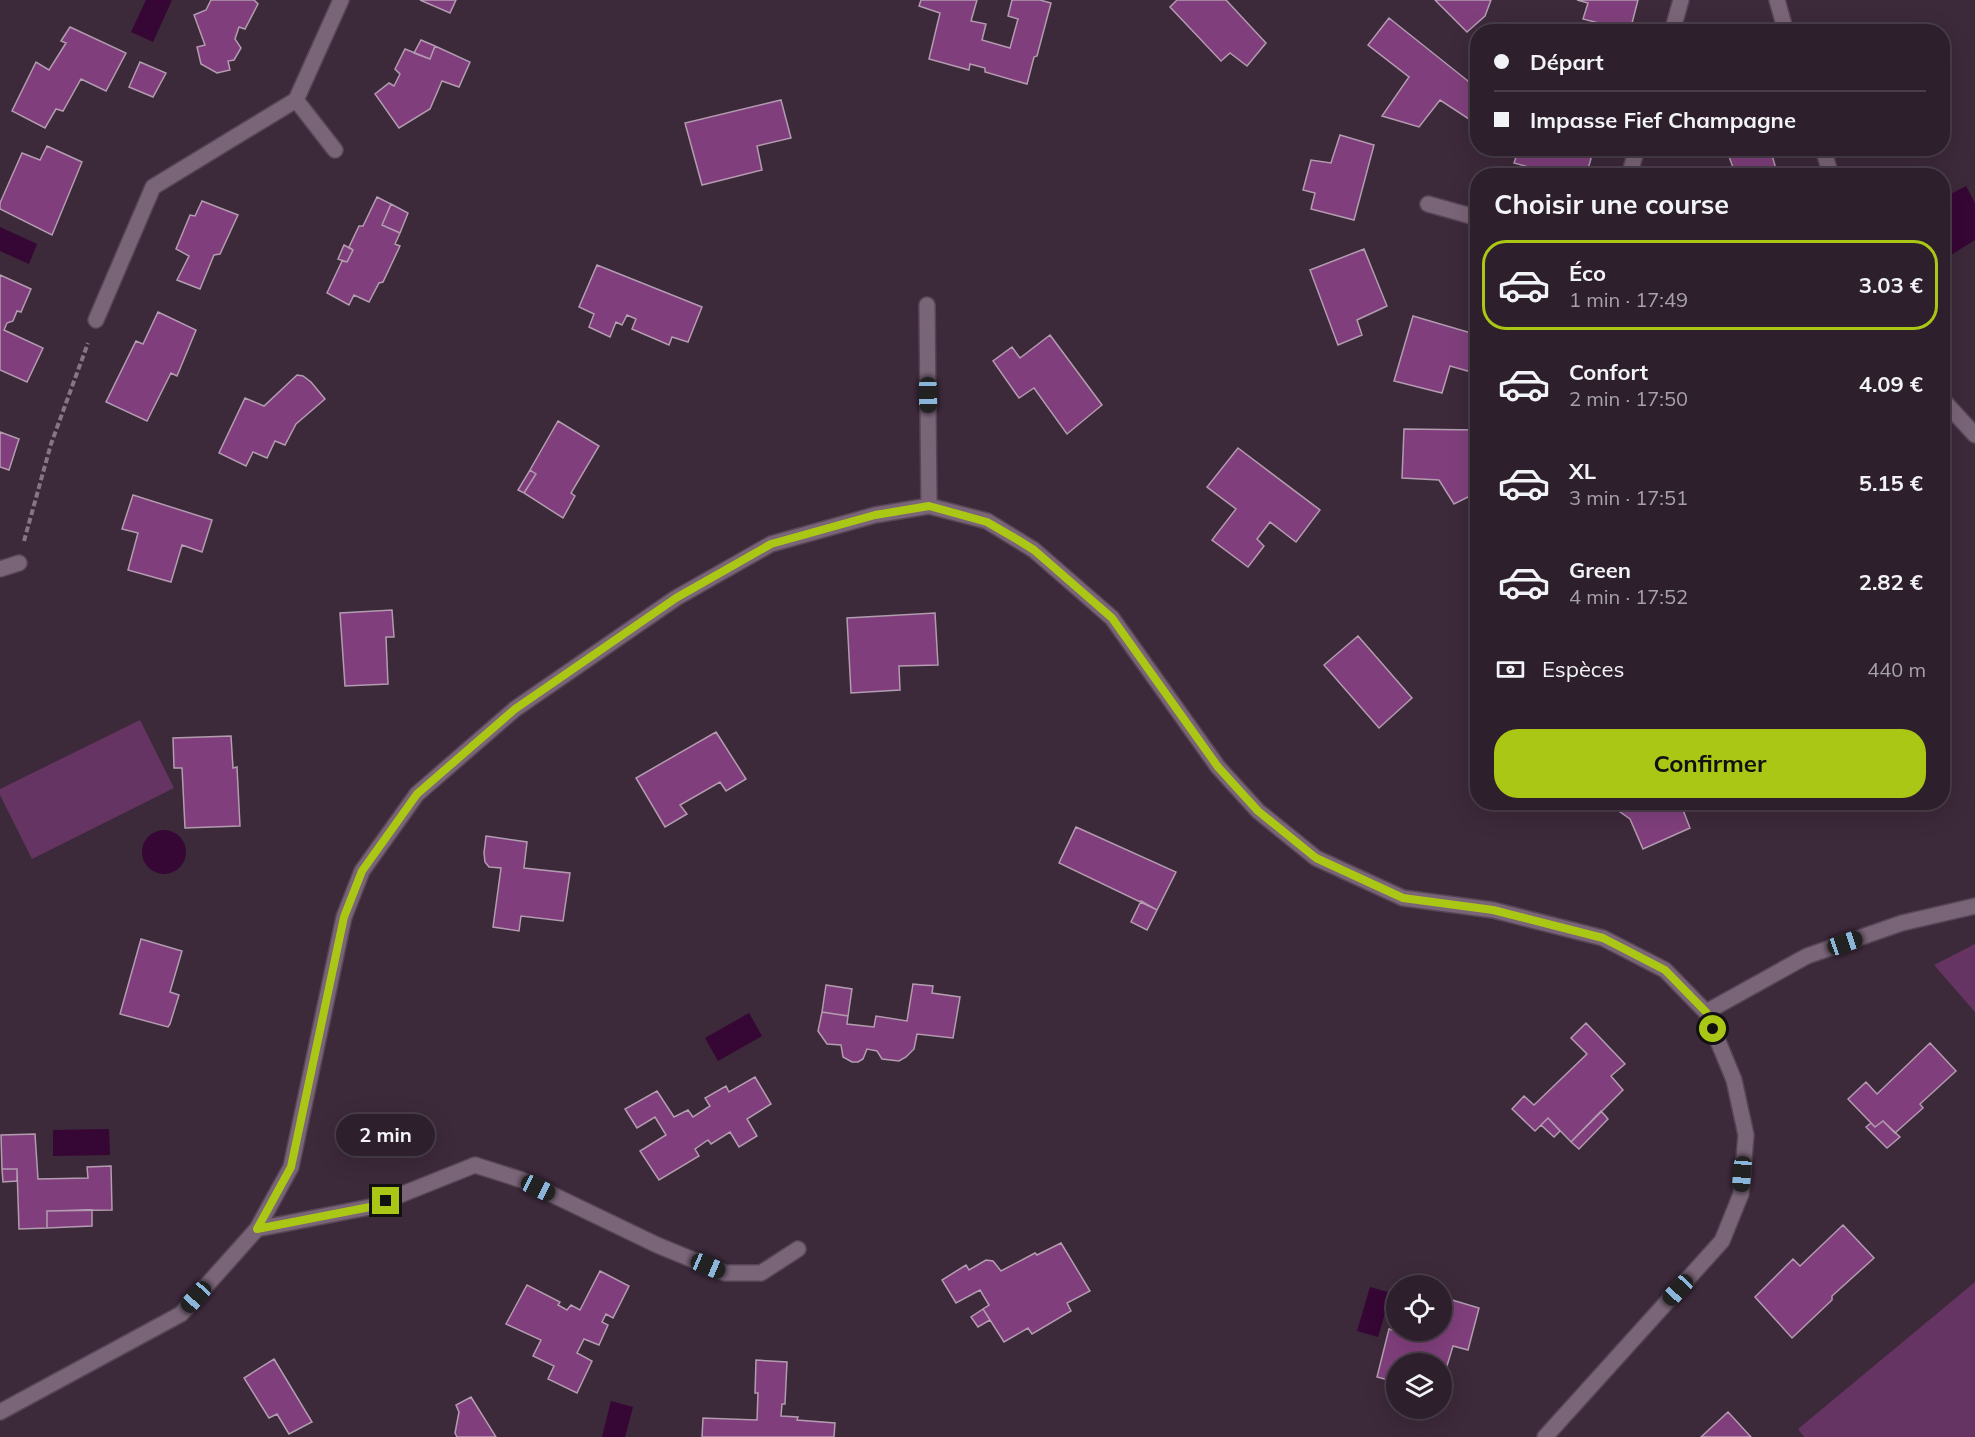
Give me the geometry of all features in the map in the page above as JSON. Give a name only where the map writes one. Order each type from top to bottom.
[{"type":"street","points":[[96,320],[153,187],[296,100],[341,0]]},
{"type":"street","points":[[1674,24],[1681,0]]},
{"type":"street","points":[[1777,0],[1784,24]]},
{"type":"street","points":[[296,100],[335,150]]},
{"type":"street","points":[[1428,204],[1470,216]]},
{"type":"street","points":[[927,305],[929,506]]},
{"type":"street","points":[[1950,408],[1975,435]]},
{"type":"street","points":[[0,1412],[181,1314],[257,1229],[291,1167],[344,917],[362,871],[417,794],[515,709],[676,598],[771,544],[875,515],[929,506],[987,522],[997,527],[1034,550],[1112,618],[1218,767],[1258,811],[1316,858],[1403,898],[1493,910],[1603,938],[1665,970],[1706,1012],[1734,1080],[1746,1135],[1741,1194],[1722,1241],[1545,1437]]},
{"type":"street","points":[[0,569],[19,563]]},
{"type":"street","points":[[1706,1012],[1807,956],[1902,923],[1975,906]]},
{"type":"street","points":[[257,1229],[370,1207],[476,1165],[522,1180],[657,1245],[725,1273],[761,1273],[798,1249]]},
{"type":"path","points":[[19,563],[51,444],[96,320]]},
{"type":"shaded area","points":[[146,0],[172,0],[153,42],[131,32]]},
{"type":"shaded area","points":[[1966,186],[1975,203],[1975,240],[1950,256],[1950,194]]},
{"type":"shaded area","points":[[0,227],[37,244],[29,264],[0,251]]},
{"type":"shaded area","points":[[140,720],[174,788],[32,859],[0,795],[0,789]]},
{"type":"shaded area","points":[[164,830],[179,837],[186,852],[179,867],[164,874],[149,867],[142,852],[149,837]]},
{"type":"shaded area","points":[[1975,944],[1975,1012],[1934,965]]},
{"type":"shaded area","points":[[749,1013],[762,1036],[718,1061],[705,1038]]},
{"type":"shaded area","points":[[109,1129],[110,1155],[53,1156],[53,1130]]},
{"type":"shaded area","points":[[1975,1282],[1975,1437],[1804,1437],[1798,1429]]},
{"type":"shaded area","points":[[1370,1287],[1386,1292],[1386,1310],[1378,1337],[1357,1331]]},
{"type":"shaded area","points":[[611,1401],[633,1407],[625,1437],[602,1437]]},
{"type":"building","points":[[211,0],[254,0],[258,4],[245,29],[239,27],[235,39],[241,48],[234,60],[228,61],[230,70],[217,73],[201,64],[197,47],[205,45],[194,15],[206,10]]},
{"type":"building","points":[[420,0],[456,0],[450,13]]},
{"type":"building","points":[[921,0],[977,0],[971,21],[986,24],[982,40],[1010,48],[1018,19],[1008,16],[1012,0],[1040,0],[1051,3],[1027,84],[985,72],[985,68],[970,64],[969,70],[929,59],[940,13],[919,6]]},
{"type":"building","points":[[1177,0],[1226,0],[1266,43],[1247,66],[1230,53],[1221,61],[1170,7]]},
{"type":"building","points":[[1435,0],[1491,0],[1485,16],[1476,24],[1470,24],[1470,29],[1467,32]]},
{"type":"building","points":[[1577,0],[1638,0],[1632,24],[1603,24],[1583,19],[1588,3]]},
{"type":"building","points":[[1389,18],[1470,83],[1469,119],[1440,100],[1419,127],[1382,116],[1409,77],[1368,45]]},
{"type":"building","points":[[70,27],[126,53],[106,91],[81,79],[63,111],[56,109],[45,128],[12,111],[36,62],[49,70],[66,43],[61,41]]},
{"type":"building","points":[[421,40],[435,46],[430,59],[414,53]]},
{"type":"building","points":[[435,46],[470,62],[459,87],[442,81],[430,109],[399,128],[375,94],[389,83],[394,86],[400,74],[395,69],[405,49],[430,59]]},
{"type":"building","points":[[140,62],[166,73],[153,97],[129,87]]},
{"type":"building","points":[[781,100],[791,138],[757,146],[762,170],[702,185],[685,123]]},
{"type":"building","points":[[1340,135],[1374,145],[1354,220],[1311,209],[1315,193],[1303,190],[1311,160],[1331,163]]},
{"type":"building","points":[[47,146],[82,162],[52,235],[0,209],[0,203],[22,153],[40,160]]},
{"type":"building","points":[[1516,156],[1592,156],[1588,168],[1533,168],[1514,163]]},
{"type":"building","points":[[1729,156],[1772,156],[1776,168],[1733,168]]},
{"type":"building","points":[[377,197],[391,204],[382,225],[400,233],[395,244],[400,246],[383,282],[379,283],[369,302],[354,295],[349,305],[327,293],[342,261],[347,262],[353,250],[349,247],[359,226],[363,226]]},
{"type":"building","points":[[202,201],[238,215],[220,254],[214,255],[200,289],[177,280],[189,256],[176,249],[190,215],[195,216]]},
{"type":"building","points":[[391,204],[408,213],[400,233],[382,225]]},
{"type":"building","points":[[344,245],[353,250],[347,262],[338,259]]},
{"type":"building","points":[[1364,249],[1387,306],[1357,320],[1362,335],[1338,345],[1310,270]]},
{"type":"building","points":[[597,265],[702,307],[688,342],[672,337],[669,345],[632,329],[636,319],[627,315],[622,325],[616,322],[610,337],[589,327],[594,314],[579,307]]},
{"type":"building","points":[[0,275],[31,289],[21,312],[17,311],[13,321],[7,323],[4,330],[43,348],[27,382],[0,370]]},
{"type":"building","points":[[158,312],[196,330],[177,376],[171,373],[147,421],[106,402],[136,341],[143,344]]},
{"type":"building","points":[[1413,316],[1470,333],[1470,372],[1450,366],[1442,393],[1394,381]]},
{"type":"building","points":[[1050,335],[1102,405],[1067,434],[1034,388],[1019,398],[993,361],[1012,347],[1020,358]]},
{"type":"building","points":[[297,375],[311,382],[325,399],[296,424],[285,445],[275,441],[267,458],[253,452],[246,466],[219,453],[245,398],[264,406]]},
{"type":"building","points":[[558,421],[599,446],[571,493],[575,496],[563,518],[524,493],[536,474],[530,470]]},
{"type":"building","points":[[1404,429],[1470,430],[1470,496],[1454,504],[1439,480],[1402,478]]},
{"type":"building","points":[[0,432],[19,439],[9,470],[0,467]]},
{"type":"building","points":[[1238,448],[1320,510],[1296,542],[1270,522],[1257,539],[1264,546],[1248,567],[1212,540],[1236,509],[1207,487]]},
{"type":"building","points":[[530,470],[536,474],[524,493],[518,490]]},
{"type":"building","points":[[133,495],[212,520],[202,552],[182,545],[171,582],[128,570],[138,533],[122,529]]},
{"type":"building","points":[[392,610],[394,637],[386,637],[388,684],[345,686],[340,613]]},
{"type":"building","points":[[935,613],[938,665],[899,666],[900,690],[851,693],[847,618]]},
{"type":"building","points":[[1358,636],[1412,698],[1379,728],[1324,665]]},
{"type":"building","points":[[716,732],[746,779],[726,791],[720,782],[680,805],[687,814],[665,827],[636,778]]},
{"type":"building","points":[[231,736],[233,768],[237,767],[240,826],[185,828],[182,768],[174,768],[173,738]]},
{"type":"building","points":[[1617,810],[1683,810],[1690,828],[1643,849],[1630,819]]},
{"type":"building","points":[[1076,827],[1176,872],[1157,910],[1059,863]]},
{"type":"building","points":[[486,836],[527,842],[524,868],[570,873],[563,921],[521,916],[519,931],[493,927],[501,868],[489,867],[485,862]]},
{"type":"building","points":[[1141,901],[1157,910],[1147,930],[1131,922]]},
{"type":"building","points":[[141,939],[182,951],[170,992],[179,995],[168,1027],[120,1014]]},
{"type":"building","points":[[913,984],[933,986],[932,993],[960,997],[953,1038],[917,1034],[914,1049],[899,1061],[882,1059],[877,1051],[867,1049],[863,1059],[852,1062],[843,1057],[841,1045],[827,1044],[818,1031],[822,1012],[848,1016],[847,1024],[874,1027],[876,1016],[907,1021]]},
{"type":"building","points":[[826,985],[852,989],[848,1016],[822,1012]]},
{"type":"building","points":[[1586,1023],[1625,1064],[1611,1076],[1623,1090],[1571,1142],[1548,1118],[1535,1131],[1512,1109],[1524,1096],[1534,1105],[1587,1054],[1571,1038]]},
{"type":"building","points":[[1930,1043],[1956,1071],[1920,1104],[1923,1108],[1895,1133],[1883,1121],[1875,1127],[1848,1099],[1866,1082],[1877,1094]]},
{"type":"building","points":[[755,1077],[771,1104],[747,1119],[757,1136],[739,1147],[730,1132],[711,1144],[708,1140],[695,1149],[699,1156],[659,1180],[640,1151],[666,1135],[655,1117],[637,1128],[625,1109],[657,1091],[674,1117],[688,1110],[693,1117],[710,1106],[705,1098],[726,1086],[729,1092]]},
{"type":"building","points":[[1601,1111],[1608,1119],[1579,1149],[1571,1142]]},
{"type":"building","points":[[1548,1118],[1560,1131],[1554,1137],[1541,1125]]},
{"type":"building","points":[[1883,1121],[1900,1137],[1887,1148],[1866,1127],[1871,1123],[1875,1127]]},
{"type":"building","points":[[35,1134],[38,1179],[88,1178],[87,1167],[111,1166],[112,1210],[47,1211],[47,1228],[19,1229],[17,1169],[2,1169],[1,1135]]},
{"type":"building","points":[[2,1169],[17,1169],[17,1181],[3,1182]]},
{"type":"building","points":[[92,1210],[92,1226],[47,1228],[47,1211]]},
{"type":"building","points":[[1843,1225],[1874,1258],[1832,1296],[1832,1300],[1792,1338],[1755,1297],[1793,1259],[1800,1266]]},
{"type":"building","points":[[1061,1243],[1090,1291],[1067,1303],[1071,1311],[1032,1334],[1028,1328],[1004,1342],[983,1309],[989,1305],[980,1290],[956,1303],[942,1280],[966,1265],[969,1270],[986,1260],[993,1261],[1001,1271],[1035,1253],[1037,1255]]},
{"type":"building","points":[[600,1271],[629,1286],[613,1318],[606,1314],[602,1322],[608,1325],[599,1345],[584,1339],[577,1353],[592,1361],[577,1393],[548,1379],[554,1366],[533,1356],[541,1340],[506,1324],[527,1285],[560,1302],[558,1305],[567,1310],[571,1305],[580,1310]]},
{"type":"building","points":[[1452,1300],[1479,1308],[1468,1350],[1453,1346],[1451,1353],[1386,1353],[1386,1379],[1377,1377],[1386,1341],[1452,1341]]},
{"type":"building","points":[[983,1309],[990,1320],[978,1327],[971,1317]]},
{"type":"building","points":[[274,1359],[312,1422],[289,1434],[277,1414],[269,1418],[244,1378]]},
{"type":"building","points":[[756,1360],[787,1362],[785,1404],[782,1404],[781,1416],[798,1417],[797,1420],[835,1423],[834,1437],[702,1437],[703,1418],[757,1420]]},
{"type":"building","points":[[471,1397],[496,1437],[457,1437],[455,1433],[459,1412],[456,1405]]},
{"type":"building","points":[[1728,1412],[1751,1437],[1701,1437]]},
{"type":"route","points":[[386,1201],[370,1207],[257,1229],[291,1167],[344,917],[362,871],[417,794],[515,709],[676,598],[771,544],[875,515],[929,506],[987,522],[1018,540],[1034,550],[1112,618],[1218,767],[1258,811],[1316,858],[1403,898],[1493,910],[1603,938],[1665,970],[1706,1012],[1713,1029]]}]
